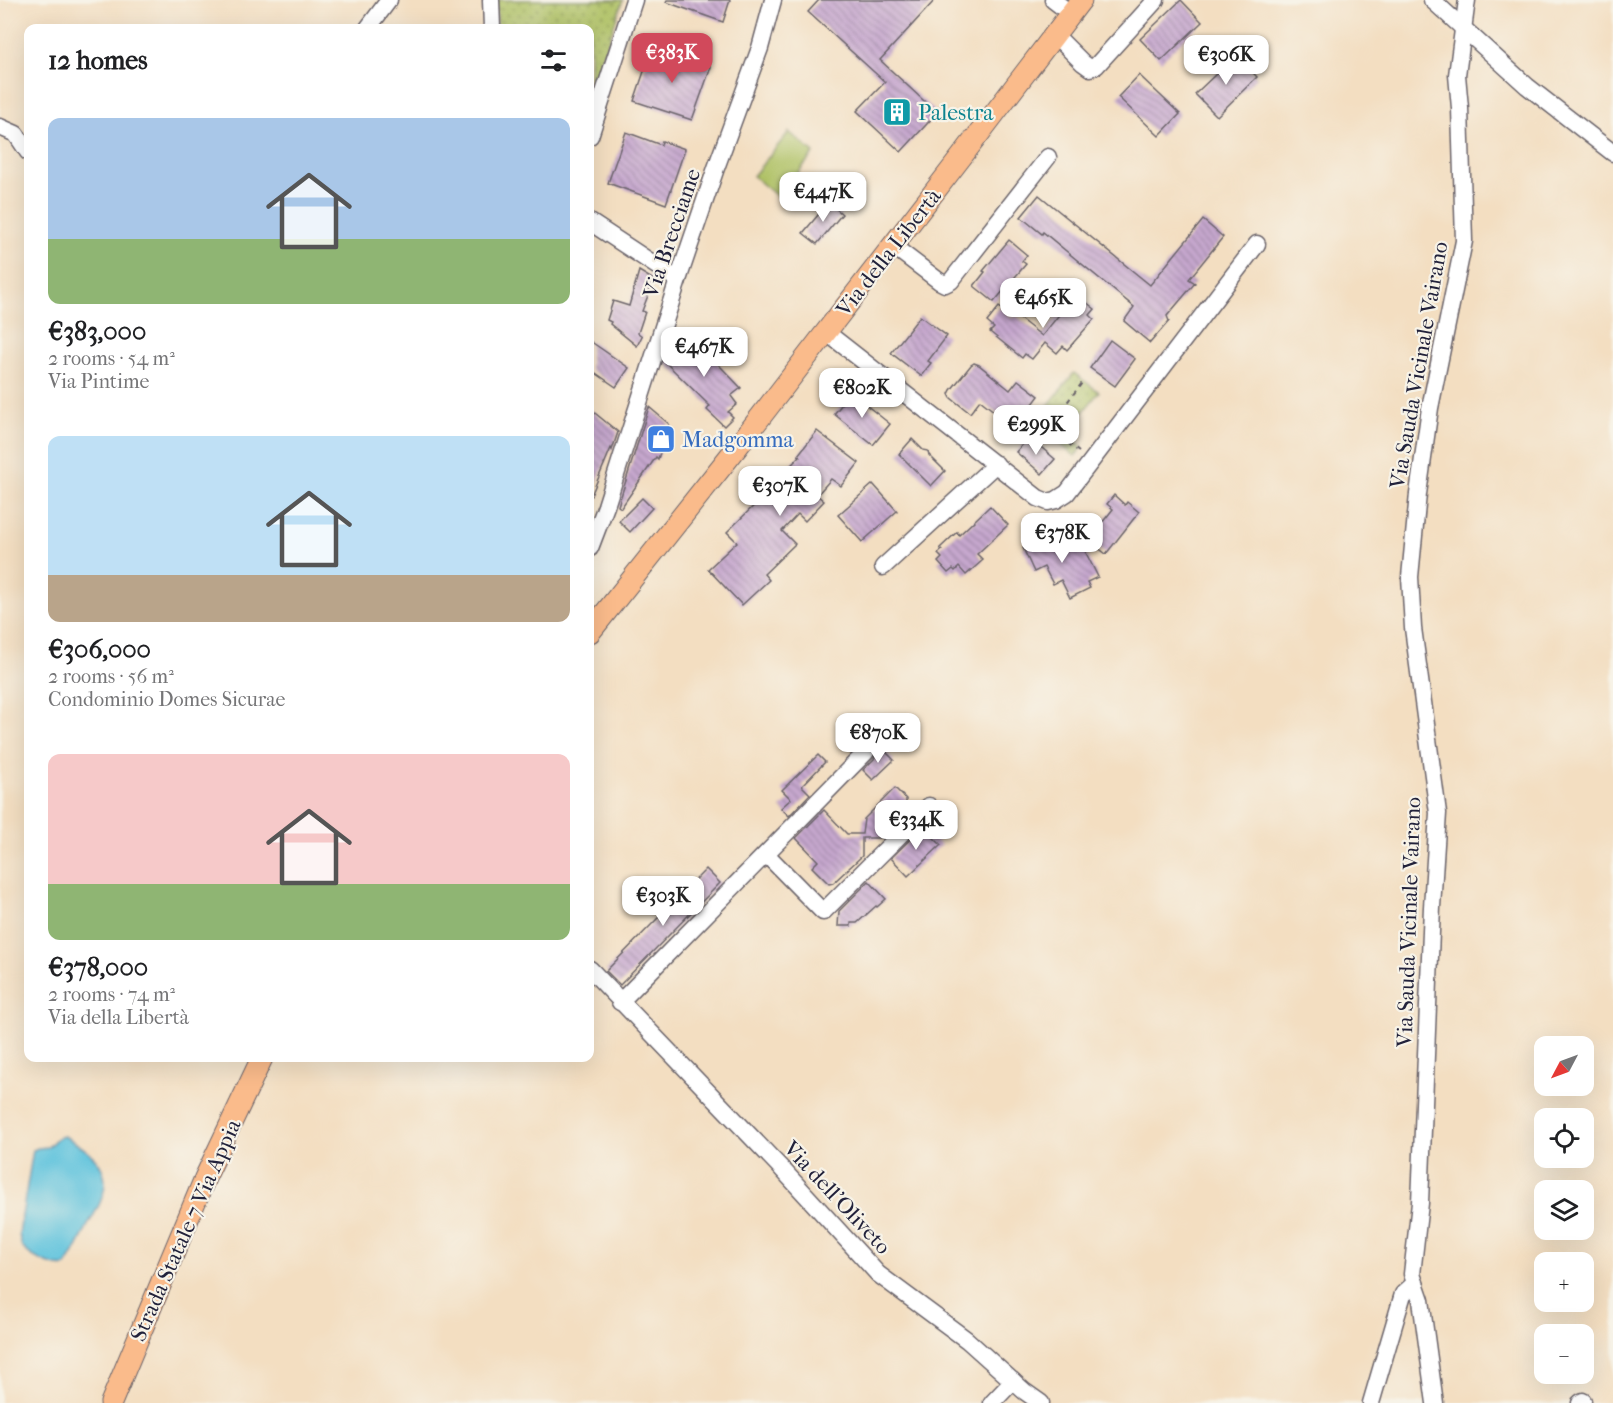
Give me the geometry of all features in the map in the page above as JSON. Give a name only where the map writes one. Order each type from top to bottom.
[{"type":"main road","name":"Via della Libertà","points":[[826,332],[1076,7]]},
{"type":"main road","points":[[594,627],[826,332]]},
{"type":"main road","name":"Strada Statale 7 Via Appia","points":[[111,1403],[206,1178],[260,1062]]},
{"type":"street","points":[[371,24],[388,0]]},
{"type":"street","points":[[491,0],[492,24]]},
{"type":"street","points":[[594,124],[634,0]]},
{"type":"street","name":"Via Brecciame","points":[[594,538],[678,280],[760,48],[773,0]]},
{"type":"street","points":[[1053,0],[1076,7]]},
{"type":"street","points":[[1054,34],[1090,68],[1096,66],[1156,0]]},
{"type":"street","points":[[1432,0],[1527,86],[1613,153]]},
{"type":"street","name":"Via Sauda Vicinale Vairano","points":[[1435,1403],[1421,1300],[1413,1274],[1420,1203],[1431,919],[1438,813],[1413,628],[1410,577],[1418,494],[1430,408],[1464,241],[1457,75],[1467,0]]},
{"type":"street","points":[[0,127],[16,134],[24,146]]},
{"type":"street","points":[[893,246],[939,281],[945,284],[951,281],[1048,157]]},
{"type":"street","points":[[594,225],[678,280]]},
{"type":"street","name":"Via della Libertà","points":[[826,332],[1038,498],[1048,502],[1067,493],[1257,244]]},
{"type":"street","points":[[884,567],[996,464]]},
{"type":"street","points":[[620,1002],[866,752]]},
{"type":"street","points":[[766,854],[823,912],[929,806]]},
{"type":"street","name":"Via dell'Oliveto","points":[[594,973],[782,1169],[878,1274],[967,1340],[1041,1403]]},
{"type":"street","points":[[1371,1403],[1403,1294],[1415,1283]]},
{"type":"street","points":[[992,1403],[1013,1381]]},
{"type":"path","points":[[1082,383],[1048,427],[1091,462]]},
{"type":"green space","points":[[497,0],[623,0],[594,82],[594,24],[497,24]]},
{"type":"green space","points":[[789,132],[814,153],[778,197],[753,176]]},
{"type":"green space","points":[[1074,373],[1099,392],[1068,431],[1083,447],[1075,456],[1034,423]]},
{"type":"water","points":[[64,1136],[82,1147],[97,1161],[105,1178],[101,1200],[75,1251],[66,1266],[56,1266],[43,1262],[27,1251],[22,1246],[19,1234],[33,1150],[48,1147],[57,1138]]},
{"type":"building","points":[[667,0],[730,0],[723,22],[666,2]]},
{"type":"building","points":[[819,0],[935,0],[880,60],[937,113],[901,152],[857,111],[885,82],[808,12]]},
{"type":"building","points":[[1181,0],[1202,22],[1161,61],[1140,39]]},
{"type":"building","points":[[652,48],[711,67],[692,120],[634,101]]},
{"type":"building","points":[[1236,55],[1257,77],[1217,116],[1195,94]]},
{"type":"building","points":[[1139,75],[1180,114],[1159,136],[1118,97]]},
{"type":"building","points":[[626,132],[661,145],[662,141],[685,149],[666,204],[608,183]]},
{"type":"building","points":[[1039,195],[1150,285],[1203,220],[1223,237],[1189,279],[1195,283],[1167,316],[1169,321],[1150,343],[1124,321],[1134,307],[1043,232],[1042,234],[1021,217]]},
{"type":"building","points":[[829,202],[842,214],[817,244],[803,233]]},
{"type":"building","points":[[1009,240],[1027,255],[1022,261],[1026,264],[994,302],[974,286],[985,272],[983,271]]},
{"type":"building","points":[[639,271],[654,280],[642,311],[645,312],[638,333],[642,336],[637,346],[607,320],[613,301],[629,306]]},
{"type":"building","points":[[1077,295],[1095,309],[1090,315],[1094,319],[1067,350],[1063,346],[1057,353],[1045,343],[1032,359],[1025,354],[1022,358],[990,332],[994,328],[987,322],[999,307],[1013,318],[1015,315],[1042,336]]},
{"type":"building","points":[[920,316],[947,336],[928,361],[931,363],[921,376],[891,353]]},
{"type":"building","points":[[672,332],[690,352],[698,343],[741,388],[731,396],[737,404],[728,412],[733,417],[724,426],[707,410],[710,406],[664,361]]},
{"type":"building","points":[[1110,340],[1135,359],[1115,386],[1090,368]]},
{"type":"building","points":[[594,344],[629,368],[616,387],[594,372]]},
{"type":"building","points":[[974,363],[1010,390],[1018,380],[1039,396],[1015,428],[980,400],[970,413],[951,398],[949,394],[951,390]]},
{"type":"building","points":[[851,393],[890,424],[873,445],[834,414]]},
{"type":"building","points":[[649,407],[669,424],[658,459],[656,457],[621,508],[618,506]]},
{"type":"building","points":[[594,412],[618,432],[612,450],[611,448],[594,488]]},
{"type":"building","points":[[817,431],[859,463],[841,486],[831,479],[817,495],[824,501],[805,521],[798,514],[782,531],[795,544],[764,574],[769,580],[742,605],[708,569],[737,542],[727,532],[768,492],[767,490],[800,456],[798,455]]},
{"type":"building","points":[[1029,437],[1055,459],[1042,474],[1016,452]]},
{"type":"building","points":[[912,439],[923,450],[928,451],[929,455],[945,471],[931,486],[899,454]]},
{"type":"building","points":[[873,484],[897,511],[862,542],[838,515]]},
{"type":"building","points":[[1114,495],[1125,505],[1127,502],[1139,512],[1106,554],[1083,536],[1093,524],[1098,528],[1113,509],[1107,504]]},
{"type":"building","points":[[642,498],[652,508],[630,532],[619,521]]},
{"type":"building","points":[[990,506],[1008,525],[977,554],[983,560],[966,575],[959,567],[948,573],[938,562],[942,558],[938,554],[942,550],[940,548],[957,532],[959,535]]},
{"type":"building","points":[[1054,533],[1062,549],[1080,541],[1098,577],[1087,582],[1090,588],[1070,598],[1061,580],[1053,584],[1044,567],[1034,572],[1023,548]]},
{"type":"building","points":[[880,746],[894,760],[873,780],[863,770],[874,759],[876,750]]},
{"type":"building","points":[[818,755],[825,762],[802,786],[810,794],[789,816],[781,808],[791,799],[782,790]]},
{"type":"building","points":[[895,788],[906,799],[909,811],[890,825],[891,830],[882,838],[862,838],[862,856],[833,883],[829,884],[812,867],[818,861],[796,838],[824,810],[847,834],[862,834],[864,819]]},
{"type":"building","points":[[923,827],[941,845],[908,876],[891,858]]},
{"type":"building","points":[[706,869],[720,883],[620,985],[606,971]]},
{"type":"building","points":[[869,881],[886,899],[857,923],[851,923],[851,926],[838,926],[839,911]]},
{"type":"place","name":"Palestra","points":[[897,112]]},
{"type":"place","name":"Madgomma","points":[[661,439]]}]
